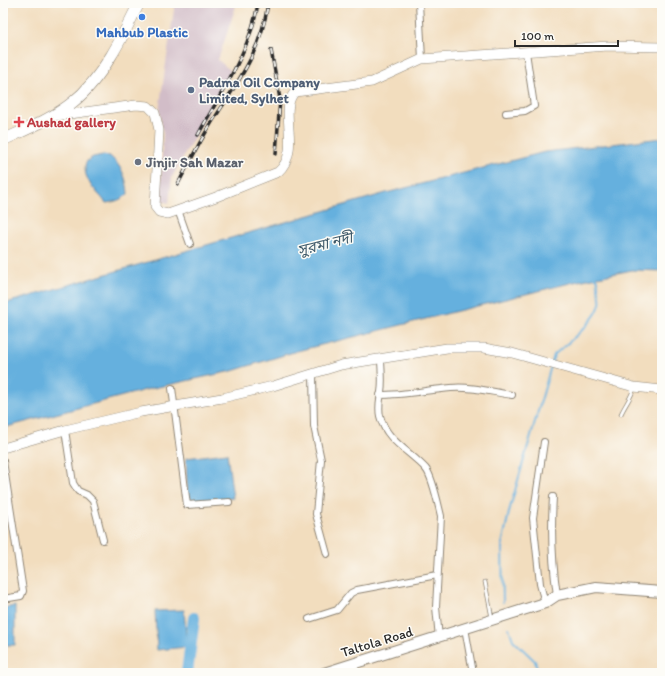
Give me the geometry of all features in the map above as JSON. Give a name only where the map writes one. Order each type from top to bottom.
[{"type":"highway","points":[[4,136],[53,116],[74,101],[96,77],[111,56],[139,3]]},
{"type":"main road","name":"Taltola Road","points":[[324,673],[439,638],[492,619],[545,603],[557,596],[596,587],[662,592]]},
{"type":"street","points":[[419,3],[422,59]]},
{"type":"street","points":[[53,116],[136,105],[148,106],[155,113],[159,130],[155,207],[159,212],[168,214],[216,197],[278,172],[282,168],[290,153],[289,106],[290,97],[295,92],[372,82],[422,59],[608,46],[662,47]]},
{"type":"street","points":[[506,113],[525,111],[534,106],[526,52]]},
{"type":"street","points":[[178,210],[190,244]]},
{"type":"street","points":[[3,448],[65,430],[141,412],[273,386],[340,365],[447,348],[484,348],[512,354],[634,387],[662,390]]},
{"type":"street","points":[[381,358],[380,396],[378,406],[385,428],[398,444],[426,469],[438,502],[441,516],[436,607],[439,638]]},
{"type":"street","points":[[313,373],[314,426],[321,460],[316,514],[327,554]]},
{"type":"street","points":[[172,388],[176,406],[187,505],[229,502]]},
{"type":"street","points":[[380,396],[403,395],[451,388],[469,388],[512,394]]},
{"type":"street","points":[[65,430],[73,483],[78,491],[87,495],[93,501],[103,540]]},
{"type":"street","points":[[544,442],[533,518],[540,584],[545,603]]},
{"type":"street","points":[[3,461],[24,591],[21,596],[3,599]]},
{"type":"street","points":[[554,497],[551,526],[552,555],[557,596]]},
{"type":"street","points":[[309,619],[337,610],[351,593],[357,590],[437,575]]},
{"type":"street","points":[[465,628],[473,673]]},
{"type":"lane","points":[[621,414],[625,404],[630,399],[634,387]]},
{"type":"lane","points":[[485,582],[492,619]]},
{"type":"shaded area","name":"Padma Oil Company Limited, Sylhet","points":[[175,3],[212,3],[236,6],[218,60],[231,71],[172,177],[169,203],[160,201],[163,134],[159,110]]},
{"type":"water","name":"সুরমা নদী","points":[[662,138],[662,271],[632,270],[578,281],[297,351],[232,371],[149,389],[3,428],[3,304],[386,193],[545,152]]},
{"type":"water","points":[[103,155],[110,156],[118,164],[125,178],[128,194],[123,198],[106,203],[88,179],[85,168],[86,162],[93,157]]},
{"type":"water","points":[[227,453],[233,498],[188,504],[186,458]]},
{"type":"water","points":[[15,606],[15,645],[3,645],[3,608]]},
{"type":"water","points":[[184,610],[187,647],[157,650],[155,611]]},
{"type":"waterway","points":[[552,362],[554,355],[587,325],[597,311],[600,304],[600,298],[598,280],[594,276]]},
{"type":"waterway","points":[[503,602],[502,544],[510,508],[551,366]]},
{"type":"waterway","points":[[187,673],[194,618]]},
{"type":"waterway","points":[[509,628],[513,640],[535,661],[538,673]]},
{"type":"railway","points":[[198,135],[242,55],[249,38],[258,3]]},
{"type":"railway","points":[[178,184],[205,134],[237,83],[253,54],[265,21],[268,3]]},
{"type":"railway","points":[[271,50],[280,99],[276,154]]},
{"type":"place","name":"Mahbub Plastic","points":[[142,17]]},
{"type":"place","name":"Padma Oil Company Limited, Sylhet","points":[[191,90]]},
{"type":"place","name":"Aushad gallery","points":[[19,122]]},
{"type":"place","name":"Jinjir Sah Mazar","points":[[138,162]]}]
